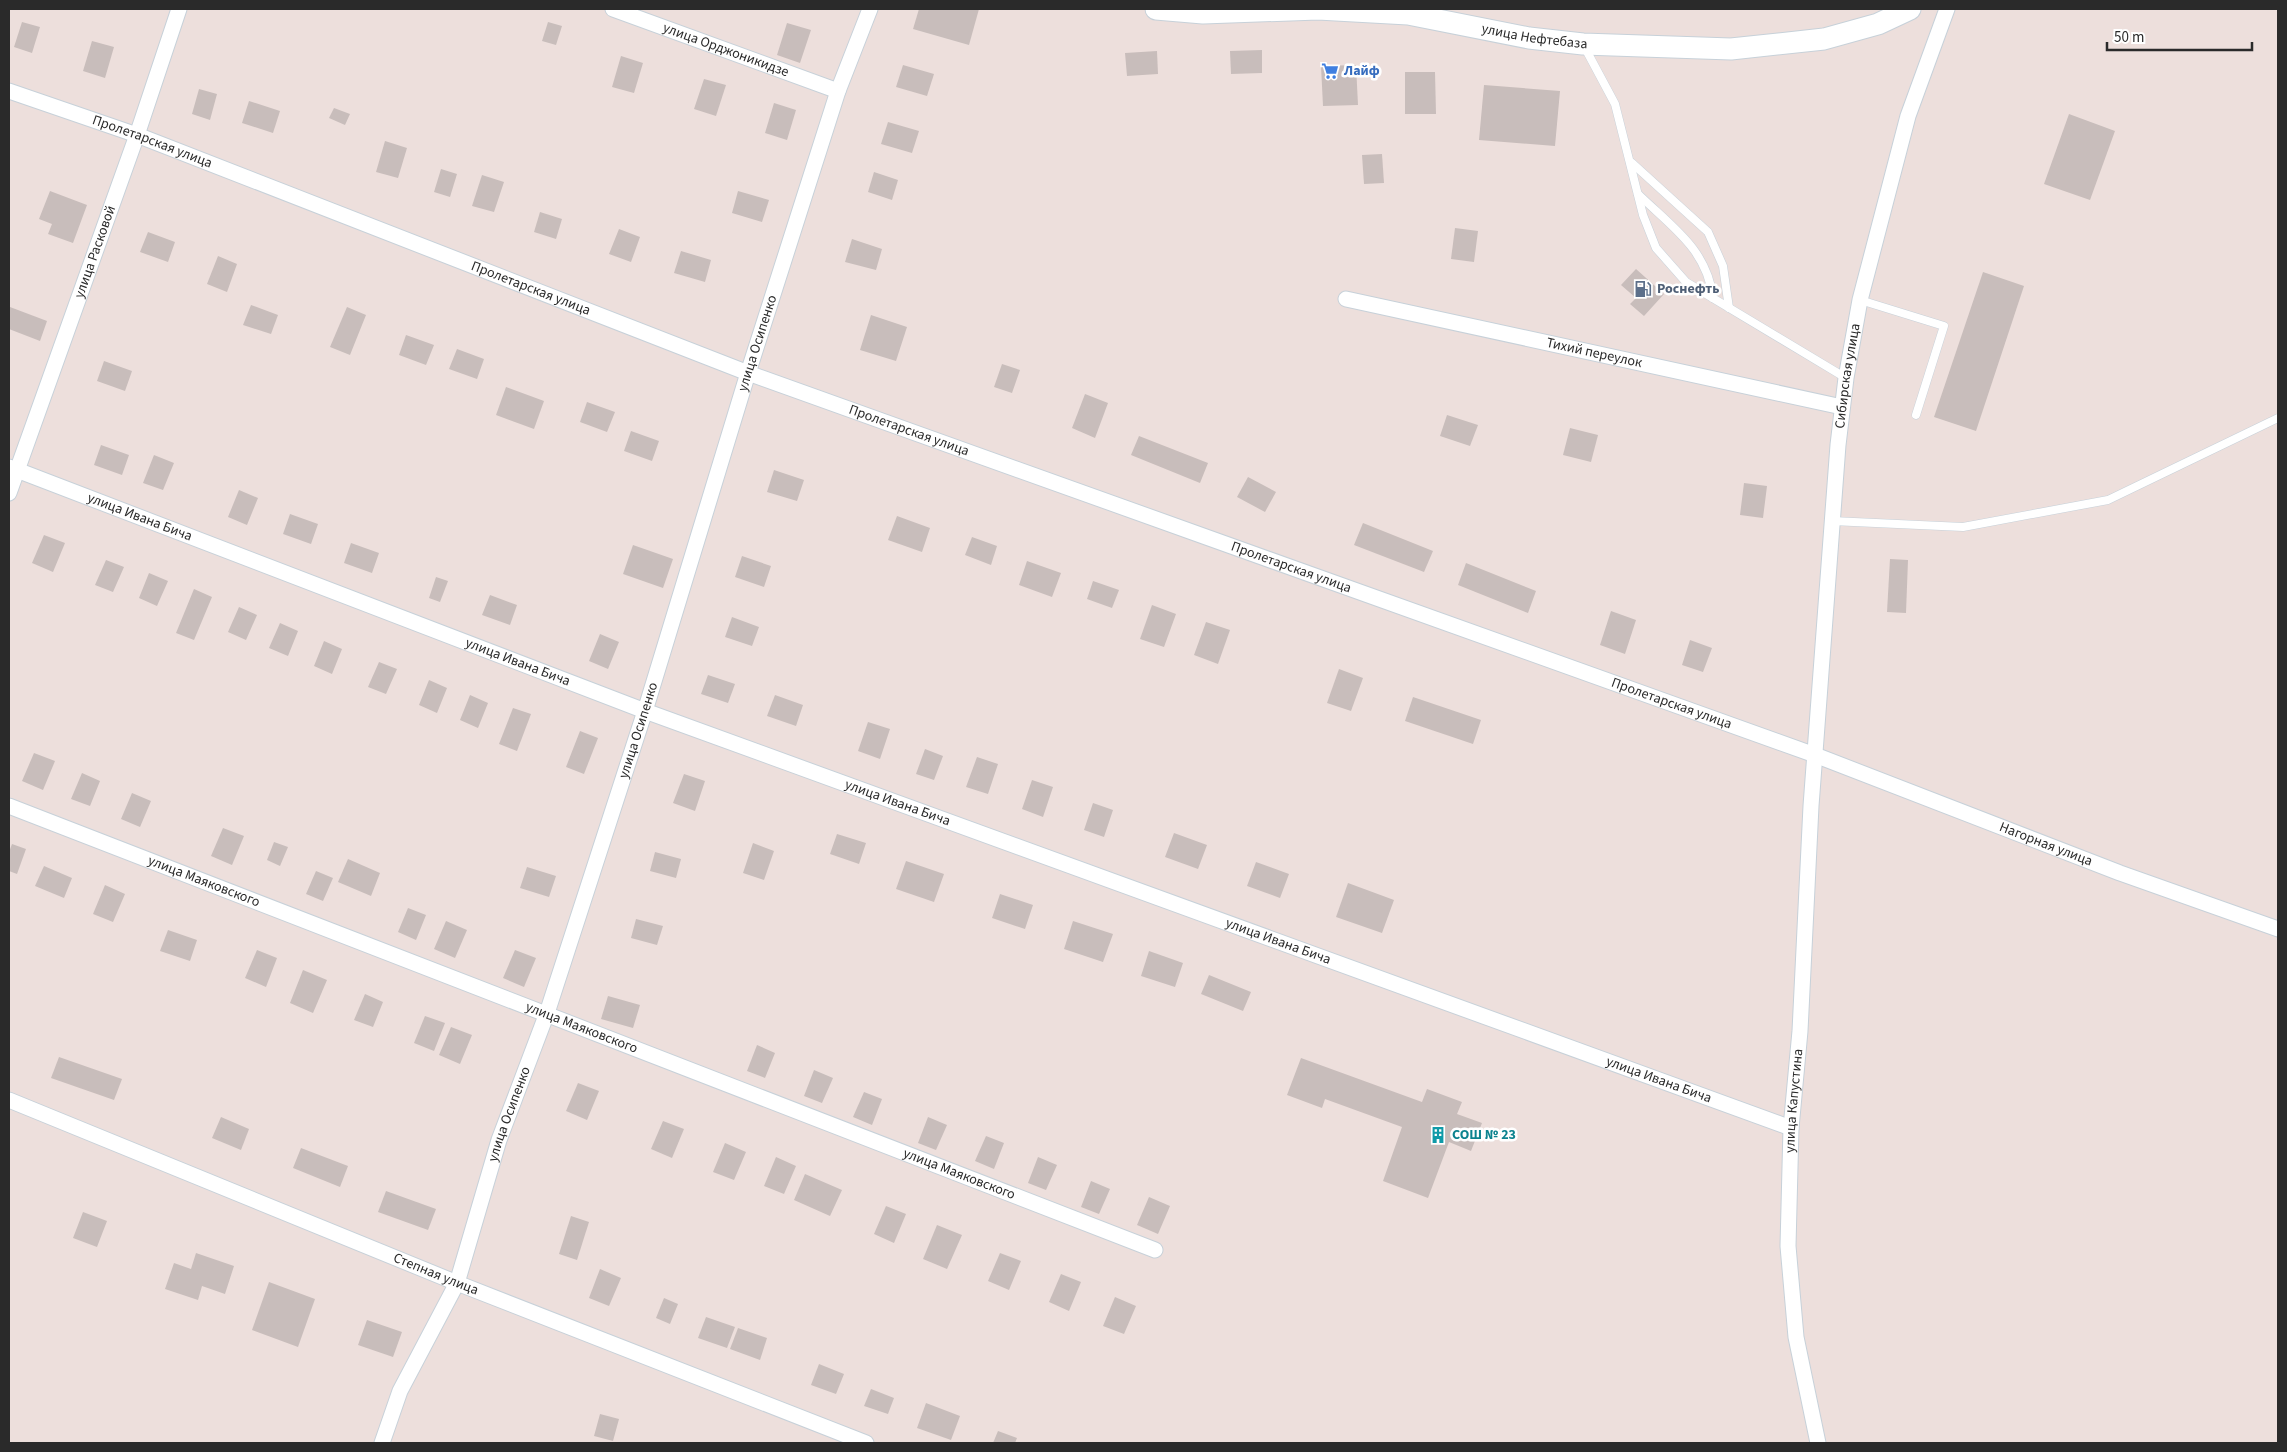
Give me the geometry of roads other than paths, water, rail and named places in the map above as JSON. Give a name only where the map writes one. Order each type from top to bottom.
[{"type":"main road","name":"улица Нефтебаза","points":[[1156,9],[1194,11],[1318,9],[1408,14],[1529,38],[1583,44],[1731,49],[1824,39],[1878,24],[1910,9]]},
{"type":"street","name":"улица Расковой","points":[[9,492],[13,469],[137,135],[179,9]]},
{"type":"street","name":"улица Орджоникидзе","points":[[613,9],[838,91]]},
{"type":"street","name":"улица Осипенко","points":[[382,1443],[400,1391],[457,1283],[499,1140],[547,1014],[645,711],[748,373],[838,91],[870,9]]},
{"type":"street","name":"Сибирская улица","points":[[1815,755],[1832,522],[1846,378],[1860,300],[1908,116],[1947,9]]},
{"type":"street","name":"Пролетарская улица","points":[[9,91],[137,135],[748,373],[1815,755]]},
{"type":"street","name":"Тихий переулок","points":[[1346,299],[1842,407]]},
{"type":"street","name":"улица Ивана Бича","points":[[13,469],[645,711],[1790,1128]]},
{"type":"street","name":"Нагорная улица","points":[[1815,755],[2120,873],[2278,929]]},
{"type":"street","name":"улица Капустина","points":[[1815,755],[1800,1031],[1790,1128],[1789,1255],[1796,1337],[1818,1443]]},
{"type":"street","name":"улица Маяковского","points":[[9,806],[1155,1250]]},
{"type":"street","name":"Степная улица","points":[[9,1100],[457,1283],[866,1443]]},
{"type":"lane","points":[[1583,44],[1616,104],[1632,163],[1643,215],[1656,248],[1686,282],[1846,378]]},
{"type":"lane","points":[[1632,163],[1708,232],[1723,266],[1729,308]]},
{"type":"lane","points":[[1638,194],[1695,249],[1710,278],[1713,298]]},
{"type":"lane","points":[[1860,300],[1944,326],[1916,415]]},
{"type":"lane","points":[[1832,522],[1964,526],[2108,500],[2278,418]]},
{"type":"place","name":"Лайф","points":[[1330,71]]},
{"type":"place","name":"Роснефть","points":[[1643,289]]},
{"type":"place","name":"СОШ № 23","points":[[1438,1135]]}]
